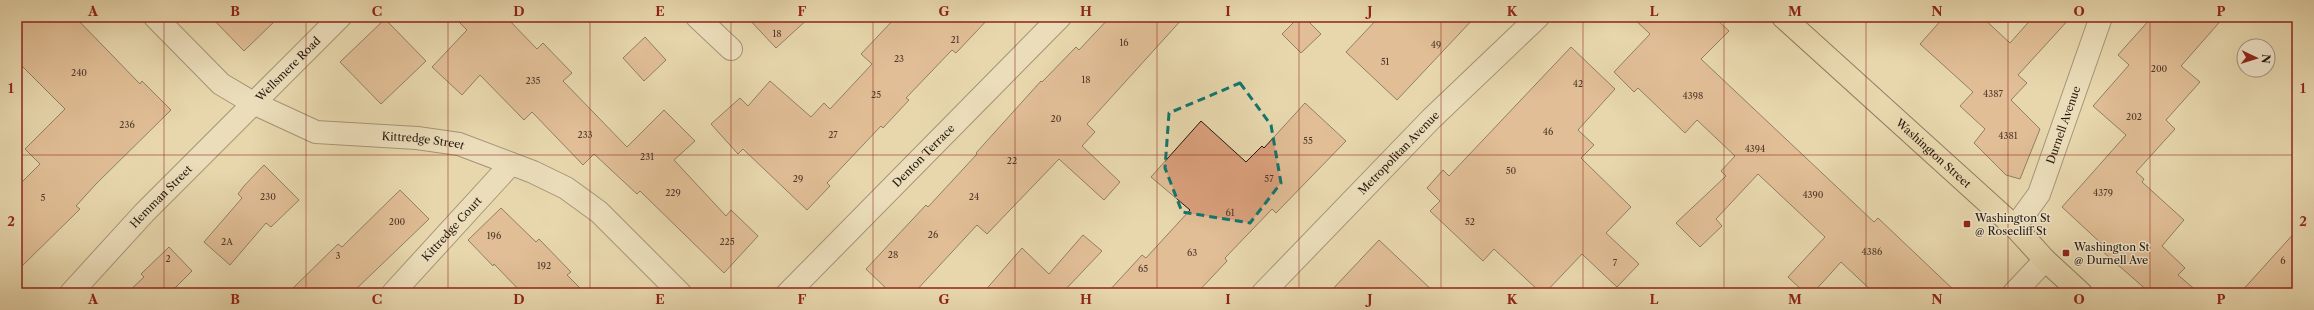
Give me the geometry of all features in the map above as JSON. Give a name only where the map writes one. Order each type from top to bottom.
[{"type":"main road","name":"Washington Street","points":[[1783,17],[2015,227],[2045,260],[2081,293]]},
{"type":"street","name":"Kittredge Street","points":[[155,17],[221,84],[253,103],[316,132],[416,138],[459,144],[511,164],[566,188],[599,212],[680,293]]},
{"type":"street","name":"Wellsmere Road","points":[[253,103],[340,17]]},
{"type":"street","points":[[697,17],[731,49]]},
{"type":"street","name":"Denton Terrace","points":[[788,293],[1060,17]]},
{"type":"street","name":"Metropolitan Avenue","points":[[1263,293],[1431,119],[1538,17]]},
{"type":"street","name":"Durnell Avenue","points":[[2015,227],[2039,194],[2101,17]]},
{"type":"street","name":"Hemman Street","points":[[71,293],[144,213],[253,103]]},
{"type":"street","name":"Kittredge Court","points":[[393,293],[511,164]]},
{"type":"street","points":[[2014,293],[2045,260]]},
{"type":"highlighted area","points":[[1240,83],[1271,125],[1281,183],[1250,223],[1182,212],[1165,168],[1169,113]]},
{"type":"building","points":[[17,17],[75,17],[140,84],[142,81],[171,110],[96,184],[76,206],[80,209],[17,271],[17,187],[40,164],[25,149],[65,109],[17,61]]},
{"type":"building","points":[[211,17],[279,17],[244,51]]},
{"type":"building","points":[[454,17],[506,17],[537,49],[543,43],[572,73],[563,81],[627,147],[664,110],[695,141],[674,160],[726,216],[731,210],[758,236],[724,273],[640,191],[637,194],[594,154],[583,165],[532,112],[524,120],[480,75],[462,95],[432,67],[467,30]]},
{"type":"building","points":[[747,17],[810,17],[776,48]]},
{"type":"building","points":[[896,17],[990,17],[956,53],[952,50],[906,98],[909,100],[883,128],[881,126],[827,183],[830,186],[807,210],[743,149],[738,154],[711,124],[740,98],[748,106],[770,81],[811,117],[824,103],[830,109],[872,64],[861,54]]},
{"type":"building","points":[[1110,17],[1184,17],[1087,124],[1095,132],[1082,146],[1120,182],[1104,200],[1059,159],[987,234],[977,225],[914,293],[891,293],[866,269],[926,205],[928,207],[1041,81],[1042,82],[1076,47],[1079,50]]},
{"type":"building","points":[[1299,17],[1304,17],[1321,34],[1301,53],[1282,34]]},
{"type":"building","points":[[1379,17],[1475,17],[1397,100],[1346,52]]},
{"type":"building","points":[[1632,17],[1714,17],[1729,31],[1701,59],[1874,222],[1878,218],[1957,293],[1874,293],[1841,262],[1813,293],[1805,293],[1788,277],[1825,237],[1758,174],[1716,219],[1722,226],[1700,247],[1676,223],[1726,176],[1721,171],[1735,156],[1697,120],[1685,133],[1638,88],[1634,92],[1614,72],[1650,34]]},
{"type":"building","points":[[1944,17],[1982,17],[2010,43],[2033,17],[2071,17],[2018,75],[2027,83],[2011,100],[2040,129],[2020,179],[2006,175],[1974,143],[1985,129],[1960,106],[1973,92],[1920,44]]},
{"type":"building","points":[[2152,17],[2224,17],[2181,66],[2200,82],[2166,120],[2175,129],[2136,172],[2144,179],[2142,182],[2184,220],[2162,246],[2185,268],[2178,275],[2199,293],[2150,293],[2101,250],[2104,246],[2062,207],[2126,135],[2093,106],[2129,65],[2118,55]]},
{"type":"building","points":[[385,19],[426,61],[381,104],[340,62]]},
{"type":"building","points":[[645,37],[666,60],[644,81],[623,58]]},
{"type":"building","points":[[1571,47],[1615,89],[1578,130],[1594,145],[1581,158],[1631,207],[1606,233],[1639,264],[1617,287],[1582,254],[1545,293],[1541,293],[1494,249],[1483,261],[1430,211],[1440,201],[1427,188],[1443,170],[1449,176]]},
{"type":"building","points":[[1305,103],[1346,141],[1276,213],[1272,209],[1225,258],[1227,261],[1197,293],[1107,293],[1142,255],[1146,258],[1190,210],[1151,177],[1201,121],[1246,162],[1262,146],[1264,148]]},
{"type":"building","points":[[264,165],[299,200],[271,227],[266,223],[230,265],[204,242],[242,198],[238,194]]},
{"type":"building","points":[[400,190],[429,219],[352,293],[288,293],[338,244],[342,247]]},
{"type":"building","points":[[501,208],[536,242],[539,239],[571,272],[567,275],[585,293],[522,293],[494,264],[493,266],[468,240]]},
{"type":"building","points":[[2297,230],[2297,293],[2240,293]]},
{"type":"building","points":[[1083,235],[1102,251],[1065,290],[1068,293],[983,293],[1022,248],[1049,274]]},
{"type":"building","points":[[1379,240],[1435,293],[1329,293]]},
{"type":"building","points":[[169,247],[192,271],[170,293],[127,293],[144,277],[141,274]]},
{"type":"place","name":"Washington St @ Rosecliff St","points":[[1967,224]]},
{"type":"place","name":"Washington St @ Durnell Ave","points":[[2066,253]]}]
